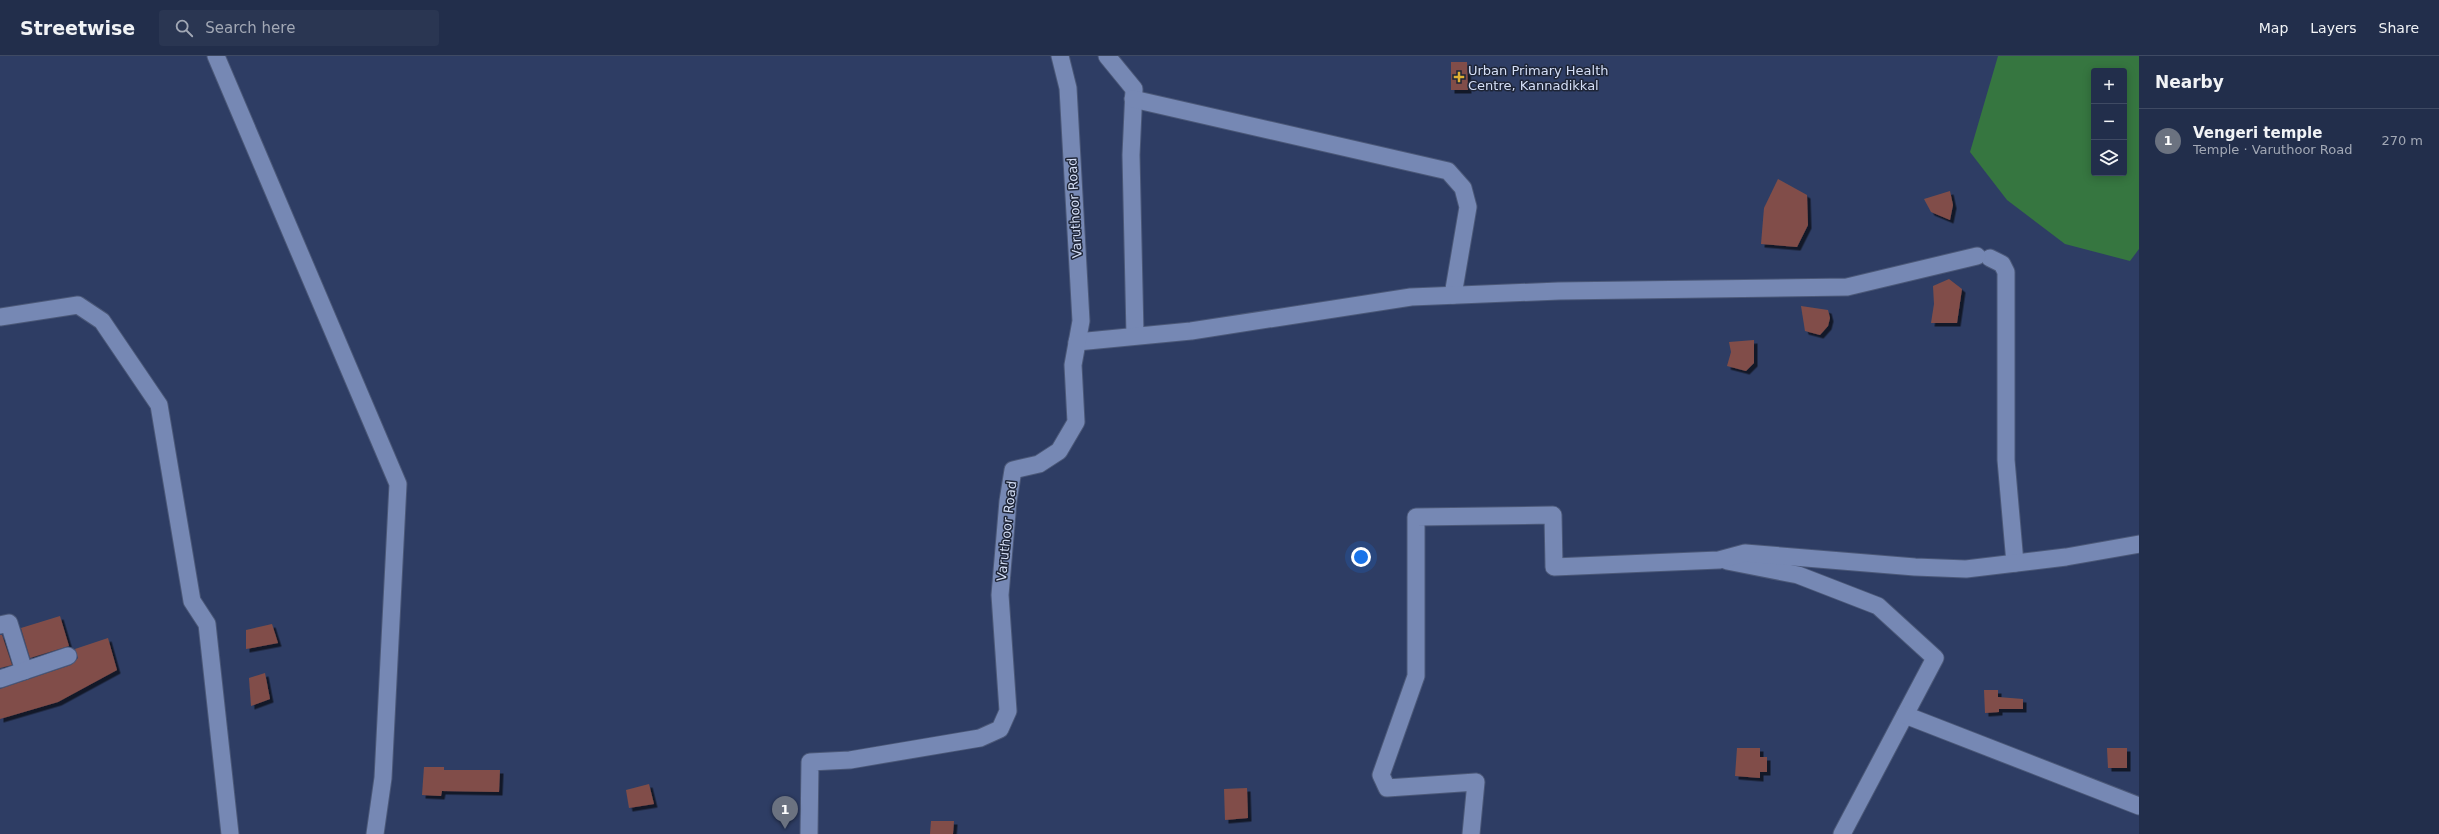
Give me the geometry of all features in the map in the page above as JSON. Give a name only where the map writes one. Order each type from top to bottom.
[{"type":"street","points":[[216,56],[398,484],[383,778],[375,834]]},
{"type":"street","name":"Varuthoor Road","points":[[809,834],[810,762],[850,760],[889,752],[937,746],[980,738],[1000,729],[1008,711],[1000,595],[1008,500],[1013,470],[1039,464],[1059,452],[1076,422],[1073,365],[1081,321],[1068,88],[1060,56]]},
{"type":"street","points":[[1108,56],[1134,89],[1131,155],[1134,335]]},
{"type":"street","points":[[1133,100],[1448,171],[1463,188],[1468,207],[1453,295]]},
{"type":"street","points":[[1077,342],[1134,335],[1198,330],[1411,296],[1559,291],[1847,287],[1983,257],[2002,264],[2006,272],[2006,460],[2015,563]]},
{"type":"street","points":[[0,317],[78,305],[102,321],[123,355],[159,405],[192,602],[207,624],[230,834]]},
{"type":"street","points":[[1471,834],[1476,782],[1386,788],[1381,775],[1416,676],[1416,517],[1553,515],[1554,567],[1719,560],[1745,554],[1966,569],[2066,557],[2139,544]]},
{"type":"street","points":[[1719,560],[1798,575],[1878,606],[1935,658],[1842,834]]},
{"type":"street","points":[[0,625],[10,623],[24,671]]},
{"type":"street","points":[[0,678],[68,656]]},
{"type":"street","points":[[1905,715],[2139,806]]},
{"type":"green space","points":[[1998,56],[2139,56],[2139,249],[2130,261],[2065,244],[2007,200],[1970,152]]},
{"type":"building","points":[[1451,62],[1467,62],[1468,90],[1451,90]]},
{"type":"building","points":[[1778,179],[1807,195],[1808,225],[1797,247],[1761,244],[1764,208]]},
{"type":"building","points":[[1950,191],[1953,205],[1950,220],[1931,212],[1924,199]]},
{"type":"building","points":[[1949,279],[1962,289],[1957,323],[1931,323],[1934,304],[1933,286]]},
{"type":"building","points":[[1801,306],[1828,310],[1830,318],[1828,326],[1820,335],[1805,331]]},
{"type":"building","points":[[1754,340],[1754,363],[1746,371],[1727,366],[1731,352],[1729,342]]},
{"type":"building","points":[[60,616],[69,646],[30,658],[21,628]]},
{"type":"building","points":[[272,624],[278,643],[246,649],[246,630]]},
{"type":"building","points":[[0,635],[2,635],[12,665],[0,668]]},
{"type":"building","points":[[108,638],[117,670],[58,702],[0,719],[0,689],[71,665],[78,658],[75,649]]},
{"type":"building","points":[[265,673],[270,699],[251,706],[249,678]]},
{"type":"building","points":[[1984,690],[1998,690],[1998,697],[2023,699],[2023,709],[1999,709],[1999,712],[1985,713]]},
{"type":"building","points":[[1737,748],[1760,748],[1760,757],[1767,757],[1767,772],[1760,772],[1760,778],[1735,776]]},
{"type":"building","points":[[2107,748],[2127,748],[2127,768],[2108,768]]},
{"type":"building","points":[[424,767],[444,767],[444,770],[500,770],[499,792],[442,791],[441,796],[422,795]]},
{"type":"building","points":[[649,784],[654,804],[629,808],[626,790]]},
{"type":"building","points":[[1247,788],[1248,818],[1225,820],[1224,789]]},
{"type":"building","points":[[931,821],[954,821],[953,834],[930,834]]},
{"type":"place","name":"Urban Primary Health Centre, Kannadikkal","points":[[1459,77]]},
{"type":"place","name":"Vengeri temple","points":[[785,829]]}]
